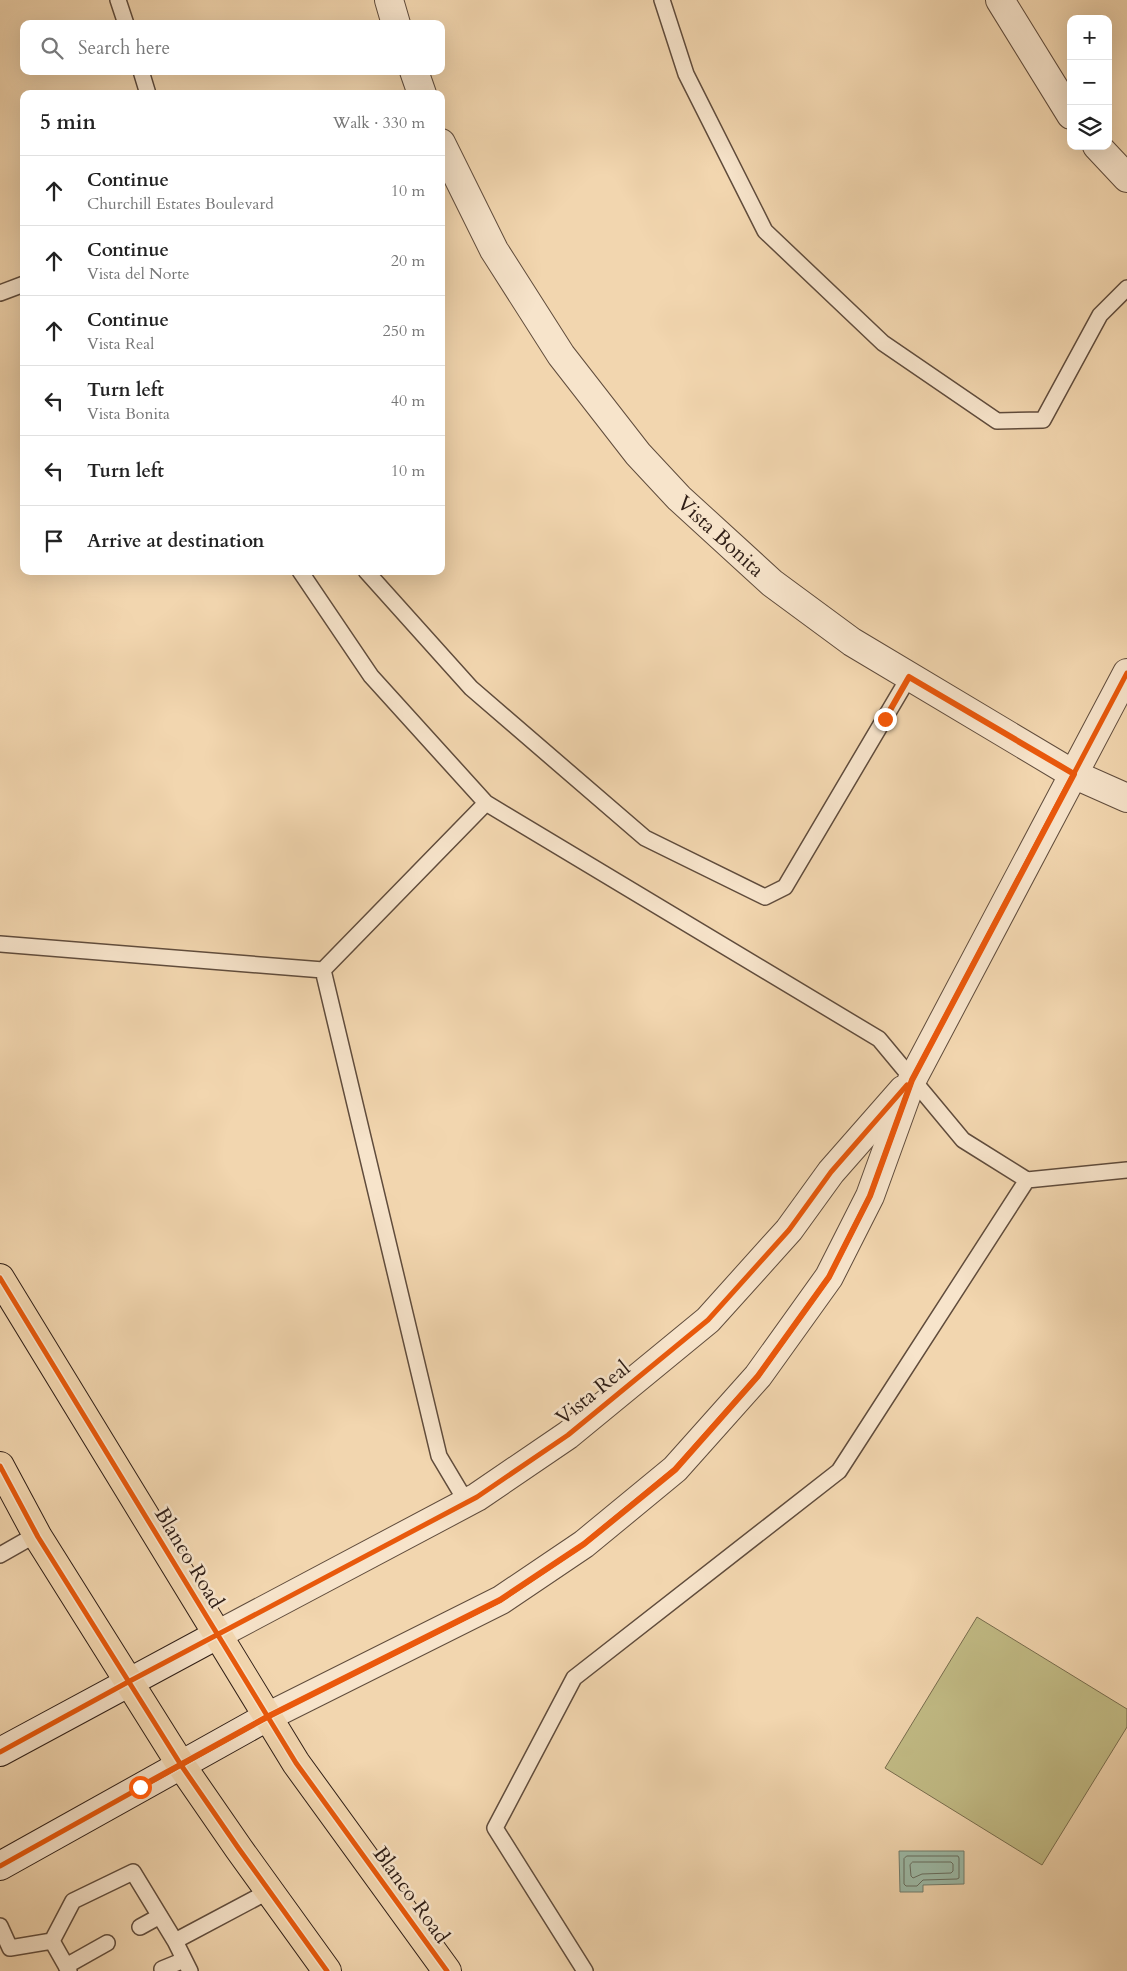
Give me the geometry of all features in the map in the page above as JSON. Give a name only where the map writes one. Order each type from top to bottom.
[{"type":"main road","name":"Blanco Road","points":[[0,1278],[216,1635],[296,1763],[447,1971]]},
{"type":"main road","points":[[0,1466],[36,1534],[181,1765],[328,1971]]},
{"type":"street","points":[[389,0],[395,20]]},
{"type":"street","points":[[1000,0],[1067,109]]},
{"type":"street","points":[[415,75],[421,90]]},
{"type":"street","points":[[1101,150],[1127,178]]},
{"type":"street","name":"Vista Bonita","points":[[445,151],[494,250],[561,356],[638,454],[679,498],[772,583],[852,642],[1074,774],[1127,798]]},
{"type":"street","name":"Vista Real","points":[[0,1866],[267,1717],[500,1600],[584,1544],[675,1470],[758,1376],[829,1277],[870,1196],[912,1080],[1127,673]]},
{"type":"street","name":"Vista Real","points":[[0,1752],[216,1635],[467,1503],[568,1436],[708,1320],[789,1230],[831,1172],[912,1080]]},
{"type":"lane","points":[[118,0],[125,20]]},
{"type":"lane","points":[[662,0],[686,74],[765,231],[883,343],[997,421],[1043,420],[1100,315],[1127,288]]},
{"type":"lane","points":[[142,75],[147,90]]},
{"type":"lane","points":[[0,293],[20,286]]},
{"type":"lane","points":[[303,575],[371,676],[486,803],[879,1039],[963,1140],[1027,1180],[1127,1170]]},
{"type":"lane","points":[[370,575],[471,688],[645,838],[765,897],[785,886],[909,677]]},
{"type":"lane","points":[[323,970],[486,803]]},
{"type":"lane","points":[[0,944],[323,970]]},
{"type":"lane","points":[[323,970],[439,1456],[467,1503]]},
{"type":"lane","points":[[578,1967],[495,1828],[574,1678],[840,1471],[1027,1180]]},
{"type":"lane","points":[[0,1555],[36,1534]]},
{"type":"lane","points":[[52,1941],[72,1901],[133,1872],[187,1965],[162,1969]]},
{"type":"lane","points":[[174,1941],[269,1890]]},
{"type":"lane","points":[[140,1927],[160,1916]]},
{"type":"lane","points":[[0,1926],[5,1950],[52,1941]]},
{"type":"lane","points":[[52,1941],[68,1969],[107,1943]]},
{"type":"shaded area","points":[[977,1617],[1127,1709],[1127,1727],[1042,1865],[885,1768]]},
{"type":"water","points":[[899,1851],[964,1851],[964,1884],[923,1885],[923,1892],[900,1892]]},
{"type":"cycle path","points":[[0,1866],[267,1717],[501,1600],[584,1544],[675,1469],[758,1376],[829,1277],[870,1196],[912,1080],[1127,673]]},
{"type":"cycle path","points":[[0,1752],[477,1497],[568,1435],[708,1320],[789,1230],[831,1172],[907,1085]]},
{"type":"cycle path","points":[[0,1278],[296,1763],[447,1971]]},
{"type":"cycle path","points":[[0,1466],[38,1537],[181,1765],[327,1971]]},
{"type":"route","points":[[140,1787],[267,1717],[500,1600],[584,1544],[675,1470],[758,1376],[829,1277],[870,1196],[912,1080],[1074,774],[909,677],[885,719]]}]
